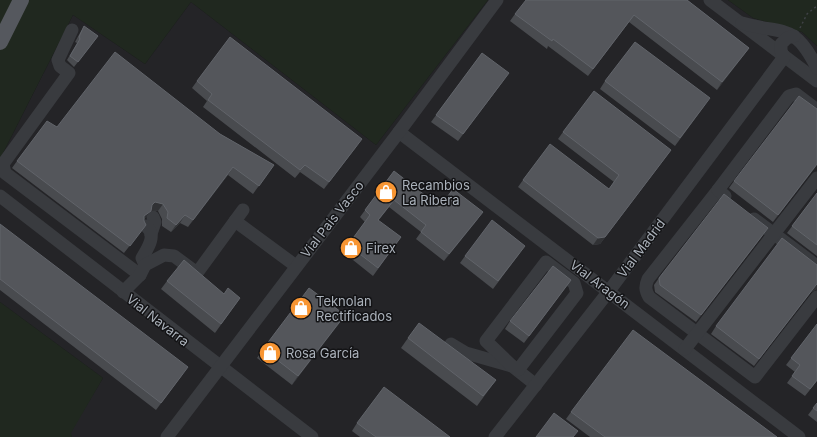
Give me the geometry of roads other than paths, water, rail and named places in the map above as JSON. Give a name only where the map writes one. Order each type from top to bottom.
[{"type":"main road","points":[[0,42],[21,0]]},
{"type":"street","name":"Vial Pais Vasco","points":[[166,437],[399,132],[497,0]]},
{"type":"street","points":[[710,0],[817,81]]},
{"type":"street","points":[[737,20],[776,29],[797,37],[817,68]]},
{"type":"street","points":[[72,30],[58,60],[60,66],[69,73],[3,164],[4,173],[142,270]]},
{"type":"street","points":[[786,58],[781,51],[781,44],[787,38],[797,37]]},
{"type":"street","name":"Vial Madrid","points":[[495,437],[610,291],[786,58]]},
{"type":"street","points":[[817,110],[796,94],[789,96],[648,279],[645,286],[649,297],[755,377],[817,297]]},
{"type":"street","name":"Vial Aragón","points":[[399,132],[610,291],[799,437]]},
{"type":"street","points":[[685,349],[817,178]]},
{"type":"street","points":[[718,190],[817,266]]},
{"type":"street","name":"Vial Navarra","points":[[2,199],[312,437]]},
{"type":"street","points":[[123,292],[142,270],[164,255],[174,256],[196,273],[243,210]]},
{"type":"street","points":[[235,222],[296,266]]},
{"type":"street","points":[[142,270],[142,258],[151,241],[150,225]]},
{"type":"street","points":[[515,368],[577,293],[574,283],[546,262],[486,341],[515,368],[536,385]]},
{"type":"street","points":[[452,344],[466,353],[515,368]]},
{"type":"place","name":"Recambios La Ribera","points":[[386,192]]},
{"type":"place","name":"Firex","points":[[351,248]]},
{"type":"place","name":"Teknolan Rectificados","points":[[301,308]]},
{"type":"place","name":"Rosa García","points":[[270,353]]}]
